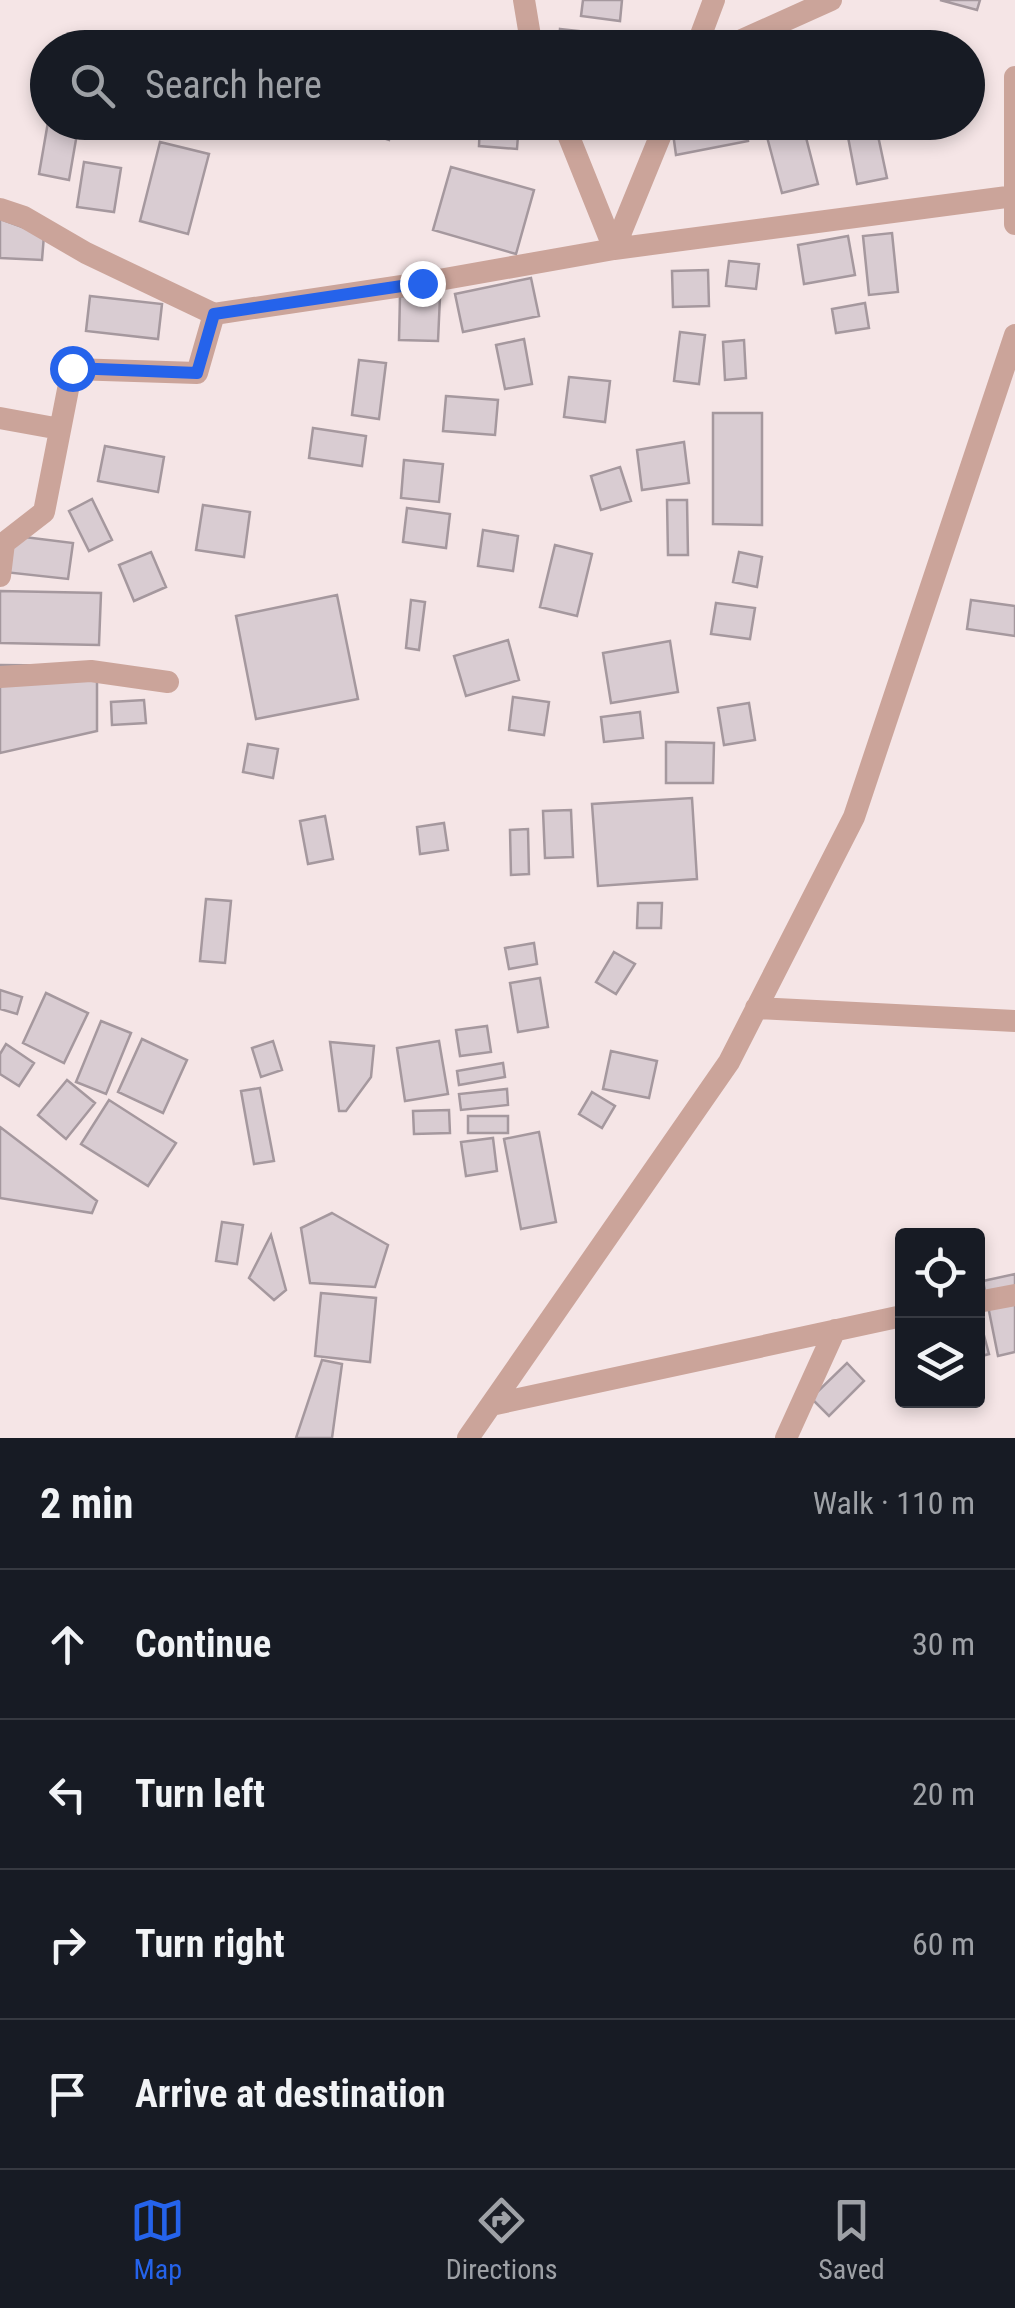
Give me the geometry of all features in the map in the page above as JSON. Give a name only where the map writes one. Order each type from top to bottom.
[{"type":"street","points":[[524,0],[529,30]]},
{"type":"street","points":[[703,30],[714,0]]},
{"type":"street","points":[[764,30],[832,0]]},
{"type":"street","points":[[1015,77],[1015,224]]},
{"type":"street","points":[[570,140],[614,249]]},
{"type":"street","points":[[614,249],[659,140]]},
{"type":"street","points":[[0,209],[214,314],[614,249],[1015,196]]},
{"type":"street","points":[[0,576],[4,543],[44,512],[72,368],[197,373],[214,314]]},
{"type":"street","points":[[468,1438],[729,1062],[854,817],[1015,335]]},
{"type":"street","points":[[0,418],[60,429]]},
{"type":"street","points":[[0,677],[91,671],[168,682]]},
{"type":"street","points":[[756,1008],[1015,1021]]},
{"type":"street","points":[[985,1301],[1015,1295]]},
{"type":"street","points":[[491,1405],[895,1317]]},
{"type":"street","points":[[786,1438],[836,1330]]},
{"type":"building","points":[[583,0],[622,0],[620,21],[581,16]]},
{"type":"building","points":[[940,0],[980,0],[977,10]]},
{"type":"building","points":[[45,140],[76,140],[69,180],[39,174]]},
{"type":"building","points":[[479,140],[518,140],[517,149],[479,146]]},
{"type":"building","points":[[674,140],[748,140],[748,141],[676,155]]},
{"type":"building","points":[[768,140],[807,140],[818,184],[782,193]]},
{"type":"building","points":[[849,140],[879,140],[887,178],[857,184]]},
{"type":"building","points":[[160,142],[209,154],[188,234],[140,221]]},
{"type":"building","points":[[84,162],[121,168],[114,212],[77,207]]},
{"type":"building","points":[[451,167],[534,190],[516,254],[433,230]]},
{"type":"building","points":[[0,219],[44,235],[42,260],[0,258]]},
{"type":"building","points":[[892,233],[898,292],[869,295],[863,236]]},
{"type":"building","points":[[848,236],[855,275],[804,284],[798,245]]},
{"type":"building","points":[[729,261],[759,264],[756,289],[726,286]]},
{"type":"building","points":[[708,270],[709,306],[673,307],[672,271]]},
{"type":"building","points":[[531,278],[539,316],[463,332],[455,294]]},
{"type":"building","points":[[90,296],[162,304],[158,339],[86,331]]},
{"type":"building","points":[[400,296],[440,297],[438,341],[399,340]]},
{"type":"building","points":[[865,303],[869,328],[836,333],[832,309]]},
{"type":"building","points":[[680,332],[705,335],[699,384],[674,381]]},
{"type":"building","points":[[524,339],[532,384],[505,389],[496,345]]},
{"type":"building","points":[[744,340],[746,378],[725,380],[723,342]]},
{"type":"building","points":[[359,360],[386,363],[379,419],[352,415]]},
{"type":"building","points":[[569,377],[610,381],[605,422],[564,417]]},
{"type":"building","points":[[446,396],[498,400],[495,435],[443,431]]},
{"type":"building","points":[[713,413],[762,413],[762,525],[713,524]]},
{"type":"building","points":[[313,428],[366,436],[362,466],[309,458]]},
{"type":"building","points":[[684,442],[689,483],[642,490],[637,450]]},
{"type":"building","points":[[105,446],[164,457],[158,492],[98,481]]},
{"type":"building","points":[[404,460],[443,464],[439,502],[401,498]]},
{"type":"building","points":[[620,467],[631,501],[601,510],[591,476]]},
{"type":"building","points":[[92,499],[112,540],[89,551],[69,511]]},
{"type":"building","points":[[667,500],[687,500],[688,555],[668,555]]},
{"type":"building","points":[[203,505],[250,512],[244,557],[196,550]]},
{"type":"building","points":[[407,508],[450,514],[446,548],[403,542]]},
{"type":"building","points":[[483,530],[518,536],[513,571],[478,566]]},
{"type":"building","points":[[8,535],[73,543],[68,579],[4,572]]},
{"type":"building","points":[[555,545],[592,554],[577,616],[540,607]]},
{"type":"building","points":[[151,552],[166,587],[134,601],[119,565]]},
{"type":"building","points":[[739,552],[762,557],[757,587],[733,582]]},
{"type":"building","points":[[0,591],[101,593],[99,645],[0,643]]},
{"type":"building","points":[[337,595],[358,699],[256,719],[236,616]]},
{"type":"building","points":[[411,600],[425,602],[419,650],[406,648]]},
{"type":"building","points":[[971,600],[1015,606],[1015,636],[967,629]]},
{"type":"building","points":[[716,603],[755,608],[750,639],[711,634]]},
{"type":"building","points":[[508,640],[519,680],[466,696],[454,656]]},
{"type":"building","points":[[670,641],[678,692],[611,703],[603,653]]},
{"type":"building","points":[[0,665],[97,666],[97,731],[0,753]]},
{"type":"building","points":[[513,697],[549,702],[544,735],[509,730]]},
{"type":"building","points":[[144,700],[146,723],[112,725],[111,702]]},
{"type":"building","points":[[749,703],[755,740],[724,745],[718,708]]},
{"type":"building","points":[[640,712],[643,738],[604,742],[601,717]]},
{"type":"building","points":[[666,742],[714,743],[713,783],[666,783]]},
{"type":"building","points":[[248,744],[278,749],[273,778],[243,772]]},
{"type":"building","points":[[692,798],[697,879],[598,886],[592,804]]},
{"type":"building","points":[[571,810],[573,857],[545,858],[543,811]]},
{"type":"building","points":[[325,816],[333,859],[308,864],[300,821]]},
{"type":"building","points":[[444,823],[448,850],[420,854],[417,827]]},
{"type":"building","points":[[528,829],[529,874],[511,875],[510,830]]},
{"type":"building","points":[[206,899],[231,901],[225,963],[200,961]]},
{"type":"building","points":[[638,903],[662,903],[661,928],[637,928]]},
{"type":"building","points":[[534,943],[537,964],[509,969],[505,948]]},
{"type":"building","points":[[614,952],[635,964],[616,994],[596,982]]},
{"type":"building","points":[[540,978],[548,1027],[518,1032],[510,983]]},
{"type":"building","points":[[0,990],[22,997],[17,1014],[0,1009]]},
{"type":"building","points":[[46,993],[88,1013],[64,1063],[23,1043]]},
{"type":"building","points":[[101,1021],[131,1033],[106,1094],[76,1082]]},
{"type":"building","points":[[487,1026],[491,1052],[460,1056],[456,1030]]},
{"type":"building","points":[[142,1039],[187,1060],[163,1113],[118,1092]]},
{"type":"building","points":[[273,1041],[282,1070],[261,1077],[252,1048]]},
{"type":"building","points":[[439,1041],[448,1094],[405,1101],[397,1048]]},
{"type":"building","points":[[330,1042],[374,1046],[371,1077],[346,1111],[339,1111]]},
{"type":"building","points":[[6,1044],[34,1063],[19,1086],[0,1074],[0,1054]]},
{"type":"building","points":[[611,1051],[657,1061],[649,1098],[603,1089]]},
{"type":"building","points":[[503,1063],[505,1077],[459,1085],[457,1071]]},
{"type":"building","points":[[67,1080],[95,1103],[66,1139],[38,1115]]},
{"type":"building","points":[[260,1088],[274,1161],[254,1164],[241,1091]]},
{"type":"building","points":[[507,1089],[508,1105],[461,1110],[459,1094]]},
{"type":"building","points":[[592,1092],[615,1106],[602,1128],[579,1114]]},
{"type":"building","points":[[109,1100],[176,1143],[148,1186],[81,1144]]},
{"type":"building","points":[[449,1110],[450,1133],[414,1134],[413,1111]]},
{"type":"building","points":[[468,1116],[508,1116],[508,1133],[468,1133]]},
{"type":"building","points":[[0,1127],[97,1201],[92,1213],[0,1198]]},
{"type":"building","points":[[539,1132],[556,1222],[521,1229],[504,1139]]},
{"type":"building","points":[[493,1138],[497,1171],[466,1176],[461,1142]]},
{"type":"building","points":[[332,1213],[388,1245],[375,1287],[310,1283],[301,1228]]},
{"type":"building","points":[[222,1222],[243,1225],[237,1264],[216,1261]]},
{"type":"building","points":[[271,1235],[286,1290],[274,1300],[249,1278]]},
{"type":"building","points":[[1015,1274],[1015,1352],[998,1356],[985,1281]]},
{"type":"building","points":[[321,1293],[376,1298],[370,1362],[315,1356]]},
{"type":"building","points":[[322,1360],[342,1364],[332,1438],[296,1438]]},
{"type":"building","points":[[847,1363],[864,1381],[829,1416],[811,1398]]},
{"type":"route","points":[[72,368],[197,373],[214,314],[422,283]]}]
